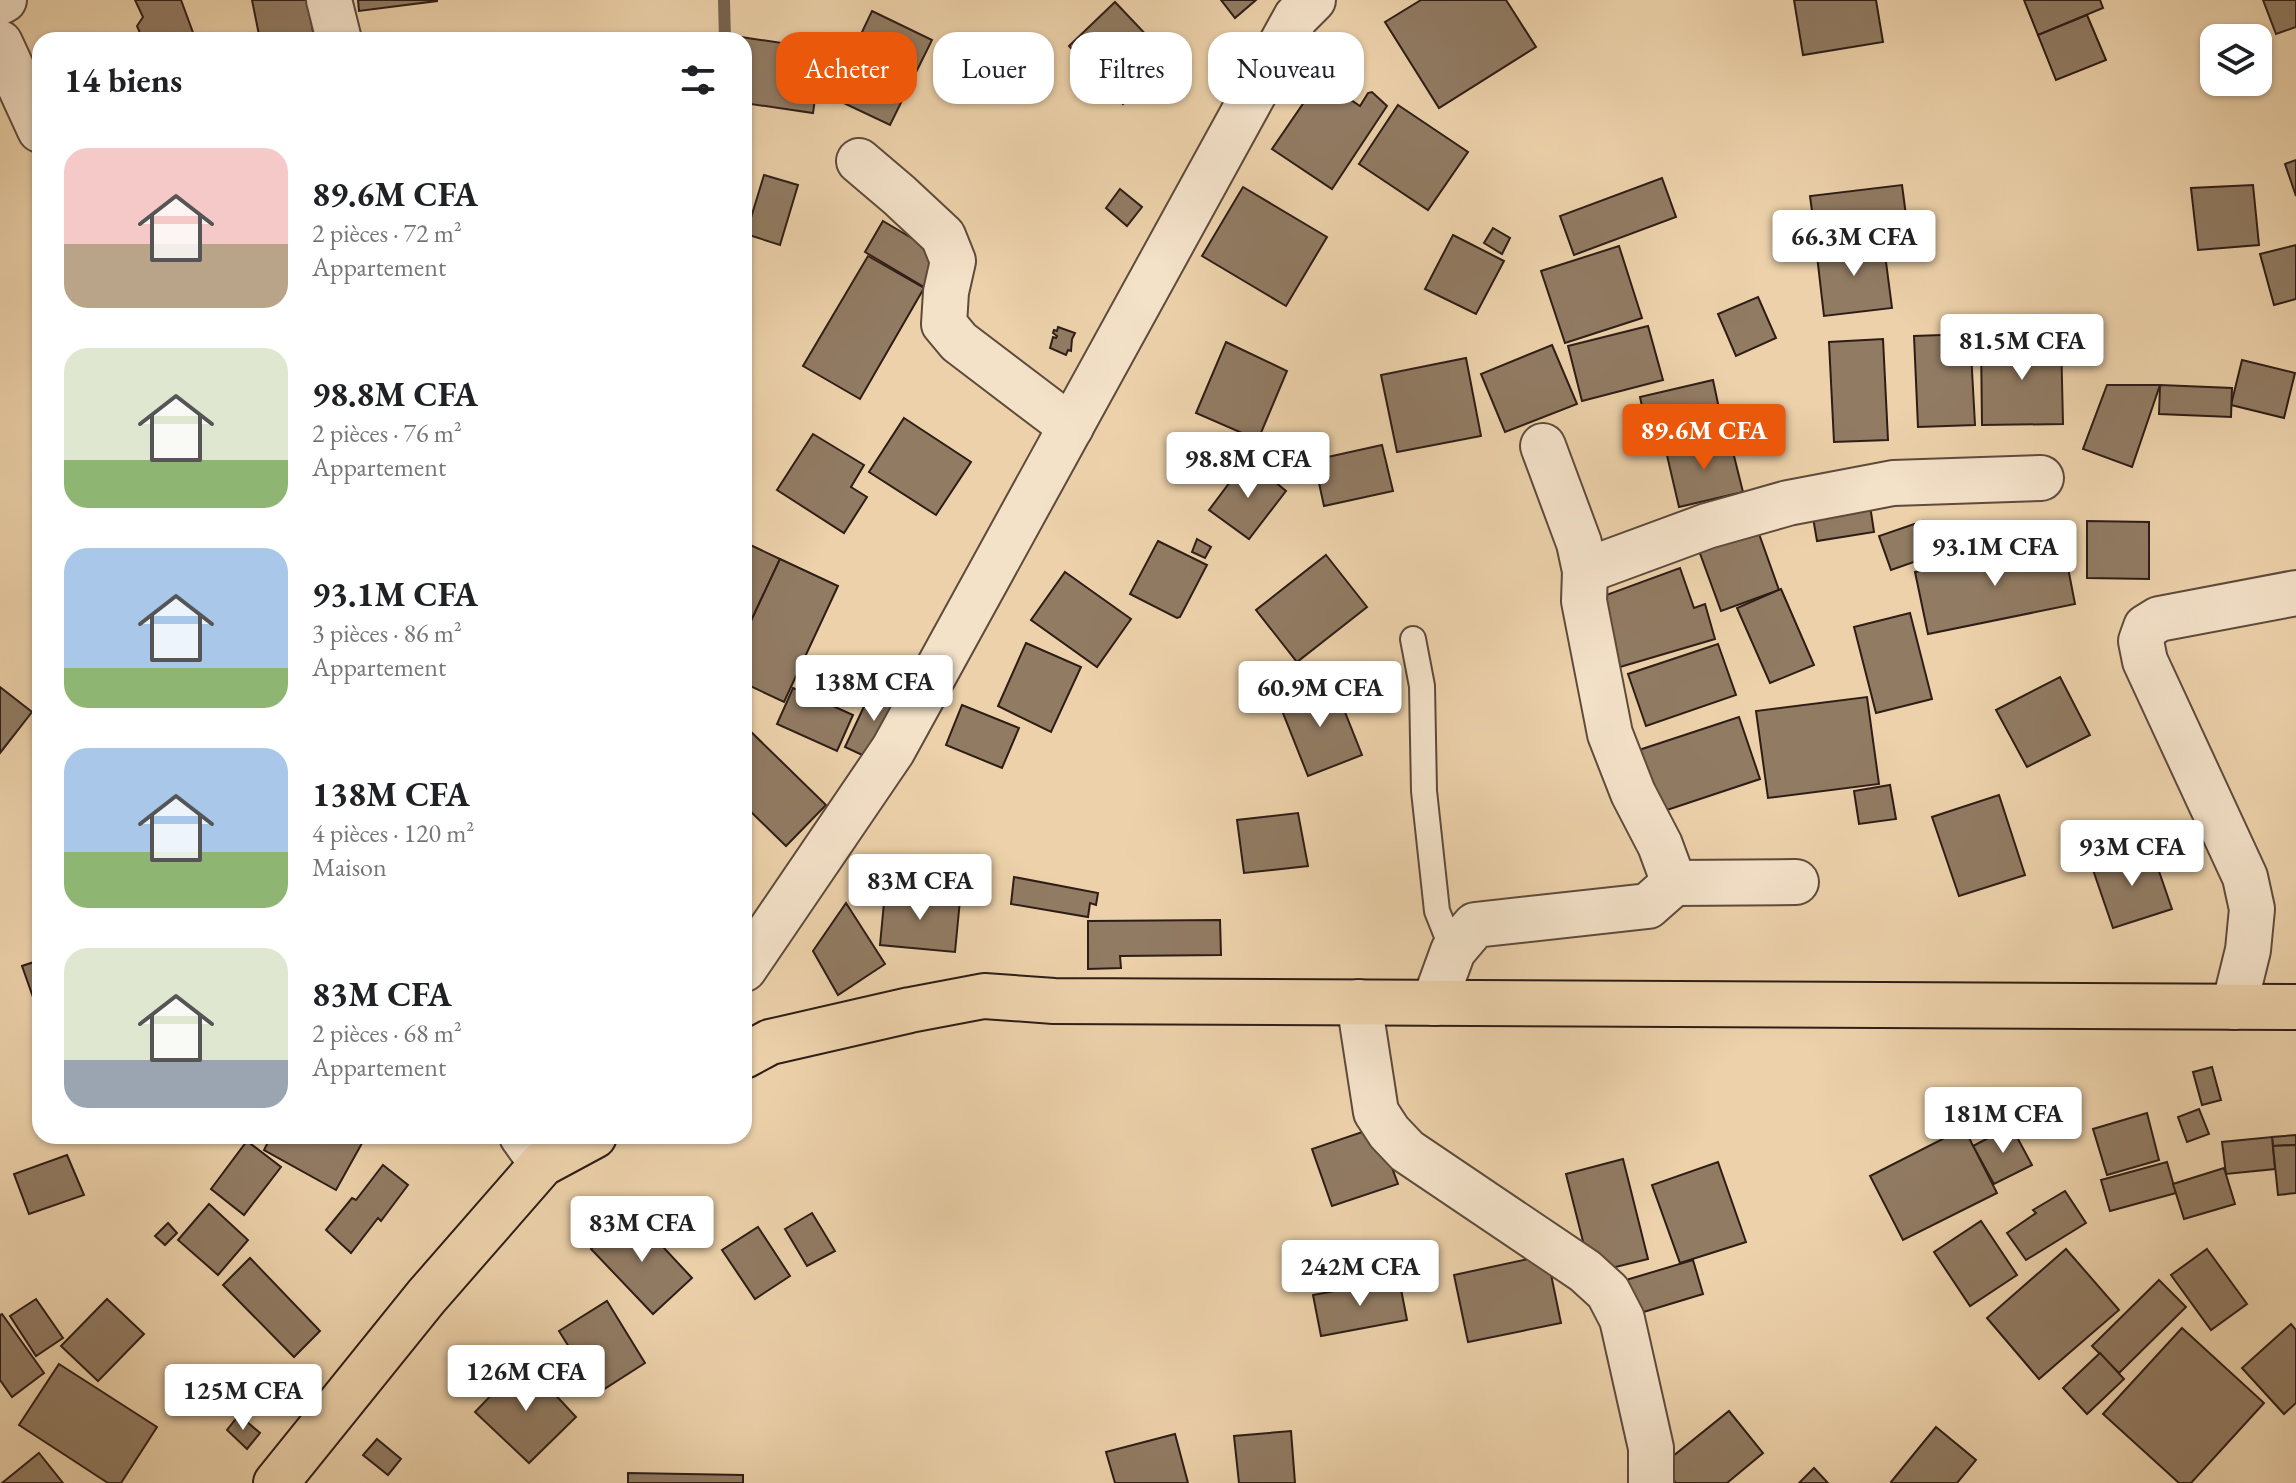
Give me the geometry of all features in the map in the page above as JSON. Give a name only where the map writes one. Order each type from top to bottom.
[{"type":"main road","points":[[752,1052],[770,1042],[984,996],[1054,1001],[2296,1007]]},
{"type":"main road","points":[[276,1483],[426,1297],[532,1150],[559,1144]]},
{"type":"street","points":[[329,0],[337,32]]},
{"type":"street","points":[[752,957],[893,750],[1296,17],[1313,0]]},
{"type":"street","points":[[0,43],[32,113]]},
{"type":"street","points":[[859,161],[943,236],[953,261],[946,292],[944,324],[959,342],[1071,427]]},
{"type":"street","points":[[1543,446],[1579,543],[1585,571],[1584,601],[1610,734],[1674,883]]},
{"type":"street","points":[[1585,571],[1707,526],[1788,503],[1893,483],[2041,478]]},
{"type":"street","points":[[2234,1007],[2248,950],[2252,909],[2245,877],[2145,661],[2141,641],[2146,627],[2159,619],[2296,593]]},
{"type":"street","points":[[1434,1003],[1453,951],[1475,925],[1648,906],[1674,883],[1796,882]]},
{"type":"street","points":[[1359,1002],[1376,1112],[1389,1132],[1407,1151],[1585,1271],[1608,1292],[1622,1319],[1651,1448],[1651,1483]]},
{"type":"lane","points":[[1413,639],[1422,686],[1424,791],[1437,911],[1453,951]]},
{"type":"building","points":[[135,0],[181,0],[193,32],[140,32],[137,26],[143,17]]},
{"type":"building","points":[[252,0],[308,0],[313,32],[258,32]]},
{"type":"building","points":[[358,0],[437,0],[437,1],[359,11]]},
{"type":"building","points":[[1221,0],[1256,0],[1235,18]]},
{"type":"building","points":[[1421,0],[1506,0],[1536,47],[1439,108],[1385,22]]},
{"type":"building","points":[[1794,0],[1876,0],[1883,42],[1803,55]]},
{"type":"building","points":[[2024,0],[2100,0],[2103,8],[2038,35]]},
{"type":"building","points":[[2263,0],[2296,0],[2296,27],[2276,34]]},
{"type":"building","points":[[1115,2],[1143,32],[1084,32]]},
{"type":"building","points":[[872,11],[915,32],[862,32]]},
{"type":"building","points":[[2087,15],[2106,60],[2056,80],[2038,35]]},
{"type":"building","points":[[917,33],[932,40],[917,70]]},
{"type":"building","points":[[752,39],[776,42],[776,104],[814,104],[813,113],[752,104]]},
{"type":"building","points":[[1372,92],[1387,106],[1332,189],[1272,149],[1303,104],[1360,106]]},
{"type":"building","points":[[846,104],[900,104],[890,125]]},
{"type":"building","points":[[1398,105],[1468,152],[1428,210],[1359,164]]},
{"type":"building","points":[[2296,160],[2296,196],[2285,164]]},
{"type":"building","points":[[764,175],[798,185],[780,245],[752,236],[752,214]]},
{"type":"building","points":[[1662,178],[1676,217],[1574,255],[1560,216]]},
{"type":"building","points":[[1902,185],[1908,231],[1816,242],[1810,196]]},
{"type":"building","points":[[2253,185],[2259,245],[2198,250],[2191,188]]},
{"type":"building","points":[[1243,187],[1327,237],[1286,306],[1202,256]]},
{"type":"building","points":[[1120,189],[1142,207],[1127,226],[1106,208]]},
{"type":"building","points":[[883,221],[942,256],[924,287],[865,252]]},
{"type":"building","points":[[1493,228],[1510,238],[1502,254],[1484,243]]},
{"type":"building","points":[[1453,235],[1504,261],[1476,314],[1425,289]]},
{"type":"building","points":[[1883,239],[1892,308],[1824,316],[1816,247]]},
{"type":"building","points":[[2296,245],[2296,299],[2274,305],[2260,254]]},
{"type":"building","points":[[1619,246],[1642,318],[1565,343],[1541,271]]},
{"type":"building","points":[[868,256],[924,288],[860,399],[803,366]]},
{"type":"building","points":[[1758,297],[1776,338],[1736,356],[1718,314]]},
{"type":"building","points":[[1648,326],[1663,380],[1582,401],[1568,346]]},
{"type":"building","points":[[1058,327],[1075,333],[1071,351],[1068,350],[1066,355],[1050,348],[1053,337],[1057,336],[1054,330],[1057,331]]},
{"type":"building","points":[[1970,334],[1975,425],[1918,427],[1914,336]]},
{"type":"building","points":[[2061,338],[2063,424],[1982,425],[1981,339]]},
{"type":"building","points":[[1883,339],[1888,440],[1834,442],[1829,342]]},
{"type":"building","points":[[1226,342],[1287,371],[1258,440],[1196,413]]},
{"type":"building","points":[[1552,345],[1577,404],[1505,432],[1481,374]]},
{"type":"building","points":[[1466,358],[1481,436],[1397,452],[1381,375]]},
{"type":"building","points":[[2242,360],[2295,373],[2284,418],[2231,405]]},
{"type":"building","points":[[1713,380],[1724,432],[1651,448],[1640,397]]},
{"type":"building","points":[[2107,385],[2160,385],[2132,467],[2083,449]]},
{"type":"building","points":[[2160,385],[2232,388],[2231,417],[2159,414]]},
{"type":"building","points":[[904,418],[971,462],[936,515],[869,472]]},
{"type":"building","points":[[813,434],[864,465],[851,487],[867,497],[844,533],[777,490]]},
{"type":"building","points":[[1729,436],[1743,492],[1679,507],[1666,451]]},
{"type":"building","points":[[1382,445],[1393,491],[1324,506],[1314,460]]},
{"type":"building","points":[[1245,462],[1251,462],[1286,491],[1249,539],[1209,510]]},
{"type":"building","points":[[1868,492],[1874,532],[1817,541],[1810,500]]},
{"type":"building","points":[[1753,517],[1779,590],[1721,611],[1694,537]]},
{"type":"building","points":[[1923,521],[1934,555],[1891,570],[1879,536]]},
{"type":"building","points":[[2087,521],[2149,522],[2149,579],[2087,578]]},
{"type":"building","points":[[1197,539],[1211,547],[1205,558],[1192,552]]},
{"type":"building","points":[[1158,541],[1207,565],[1177,618],[1130,594]]},
{"type":"building","points":[[2063,542],[2075,604],[1928,634],[1915,572]]},
{"type":"building","points":[[752,546],[780,559],[752,619]]},
{"type":"building","points":[[1326,555],[1367,607],[1297,662],[1256,610]]},
{"type":"building","points":[[780,559],[838,586],[784,702],[752,687],[752,619]]},
{"type":"building","points":[[1680,568],[1694,608],[1705,604],[1715,639],[1620,667],[1598,598]]},
{"type":"building","points":[[1065,572],[1131,619],[1097,667],[1031,620]]},
{"type":"building","points":[[1781,589],[1814,665],[1770,683],[1737,608]]},
{"type":"building","points":[[1910,613],[1932,699],[1876,713],[1854,627]]},
{"type":"building","points":[[1026,643],[1081,667],[1051,732],[998,706]]},
{"type":"building","points":[[1718,644],[1736,695],[1646,726],[1628,674]]},
{"type":"building","points":[[2060,677],[2090,735],[2027,767],[1996,710]]},
{"type":"building","points":[[1333,682],[1362,755],[1308,776],[1279,703]]},
{"type":"building","points":[[874,685],[904,699],[875,761],[845,747]]},
{"type":"building","points":[[0,687],[32,712],[0,753]]},
{"type":"building","points":[[793,688],[853,715],[837,751],[777,724]]},
{"type":"building","points":[[1867,697],[1879,784],[1768,798],[1756,711]]},
{"type":"building","points":[[962,705],[1019,728],[1002,768],[946,745]]},
{"type":"building","points":[[1739,717],[1760,779],[1652,815],[1630,753]]},
{"type":"building","points":[[752,733],[826,805],[786,846],[752,813]]},
{"type":"building","points":[[1890,785],[1896,819],[1859,824],[1854,791]]},
{"type":"building","points":[[1999,795],[2025,875],[1959,896],[1932,817]]},
{"type":"building","points":[[1298,813],[1308,866],[1244,873],[1237,820]]},
{"type":"building","points":[[2151,848],[2172,909],[2113,928],[2092,867]]},
{"type":"building","points":[[1014,877],[1098,893],[1096,905],[1090,903],[1088,917],[1011,904]]},
{"type":"building","points":[[885,892],[960,900],[955,952],[880,945]]},
{"type":"building","points":[[846,903],[885,964],[838,995],[813,951]]},
{"type":"building","points":[[1220,920],[1221,955],[1120,956],[1121,968],[1088,969],[1088,921]]},
{"type":"building","points":[[32,963],[32,994],[22,966]]},
{"type":"building","points":[[2212,1067],[2221,1100],[2202,1105],[2193,1072]]},
{"type":"building","points":[[2199,1109],[2209,1134],[2187,1142],[2178,1117]]},
{"type":"building","points":[[2147,1113],[2159,1160],[2107,1175],[2093,1129]]},
{"type":"building","points":[[2011,1126],[2032,1165],[1994,1184],[1973,1146]]},
{"type":"building","points":[[1377,1127],[1398,1184],[1332,1206],[1312,1149]]},
{"type":"building","points":[[1964,1128],[1997,1193],[1903,1240],[1870,1176]]},
{"type":"building","points":[[2296,1135],[2296,1145],[2273,1146],[2272,1137]]},
{"type":"building","points":[[2272,1137],[2275,1169],[2226,1174],[2222,1142]]},
{"type":"building","points":[[245,1144],[251,1144],[281,1167],[244,1215],[211,1189]]},
{"type":"building","points":[[267,1144],[362,1144],[336,1190],[264,1150]]},
{"type":"building","points":[[2296,1145],[2296,1193],[2278,1195],[2273,1146]]},
{"type":"building","points":[[67,1155],[84,1195],[29,1214],[14,1174]]},
{"type":"building","points":[[1623,1159],[1648,1259],[1591,1273],[1566,1174]]},
{"type":"building","points":[[1718,1162],[1746,1242],[1680,1263],[1652,1185]]},
{"type":"building","points":[[2167,1162],[2176,1193],[2110,1211],[2101,1180]]},
{"type":"building","points":[[383,1165],[408,1185],[381,1221],[378,1218],[351,1253],[326,1230],[352,1198],[356,1200]]},
{"type":"building","points":[[2224,1168],[2235,1204],[2184,1219],[2173,1184]]},
{"type":"building","points":[[2065,1191],[2086,1223],[2026,1260],[2007,1233],[2036,1213],[2033,1210]]},
{"type":"building","points":[[209,1204],[248,1240],[218,1275],[178,1240]]},
{"type":"building","points":[[812,1213],[835,1251],[807,1266],[785,1229]]},
{"type":"building","points":[[626,1215],[648,1236],[651,1234],[692,1278],[653,1314],[591,1249]]},
{"type":"building","points":[[1981,1221],[2017,1275],[1970,1306],[1934,1252]]},
{"type":"building","points":[[168,1223],[177,1233],[165,1245],[155,1236]]},
{"type":"building","points":[[758,1227],[790,1276],[755,1299],[722,1250]]},
{"type":"building","points":[[2066,1249],[2119,1310],[2039,1379],[1987,1318]]},
{"type":"building","points":[[2207,1249],[2247,1304],[2211,1330],[2171,1275]]},
{"type":"building","points":[[1547,1255],[1561,1323],[1468,1342],[1454,1275]]},
{"type":"building","points":[[250,1258],[320,1331],[294,1357],[223,1285]]},
{"type":"building","points":[[1693,1260],[1703,1294],[1627,1317],[1616,1283]]},
{"type":"building","points":[[1399,1279],[1407,1320],[1321,1336],[1313,1295]]},
{"type":"building","points":[[2159,1280],[2186,1307],[2119,1373],[2092,1346]]},
{"type":"building","points":[[36,1299],[63,1338],[36,1356],[10,1316]]},
{"type":"building","points":[[107,1299],[144,1334],[98,1381],[61,1346]]},
{"type":"building","points":[[607,1301],[645,1363],[598,1393],[559,1331]]},
{"type":"building","points":[[2,1314],[44,1373],[12,1397],[0,1380]]},
{"type":"building","points":[[2291,1324],[2296,1330],[2296,1403],[2284,1414],[2242,1368]]},
{"type":"building","points":[[2182,1328],[2264,1403],[2191,1483],[2179,1483],[2103,1414]]},
{"type":"building","points":[[2100,1353],[2124,1379],[2087,1414],[2063,1388]]},
{"type":"building","points":[[524,1361],[576,1417],[529,1463],[475,1412]]},
{"type":"building","points":[[59,1364],[157,1427],[121,1483],[108,1483],[19,1425]]},
{"type":"building","points":[[1729,1411],[1763,1453],[1727,1483],[1676,1483],[1662,1465]]},
{"type":"building","points":[[239,1415],[260,1433],[247,1449],[227,1430]]},
{"type":"building","points":[[1936,1427],[1976,1460],[1957,1483],[1892,1483],[1891,1482]]},
{"type":"building","points":[[1291,1431],[1295,1483],[1239,1483],[1234,1436]]},
{"type":"building","points":[[1175,1434],[1188,1483],[1115,1483],[1106,1452]]},
{"type":"building","points":[[377,1439],[401,1459],[388,1475],[363,1455]]},
{"type":"building","points":[[39,1453],[63,1483],[2,1483]]},
{"type":"building","points":[[1814,1468],[1828,1483],[1799,1483]]},
{"type":"building","points":[[628,1473],[743,1475],[743,1483],[628,1483]]},
{"type":"waterway","points":[[724,0],[725,32]]}]
